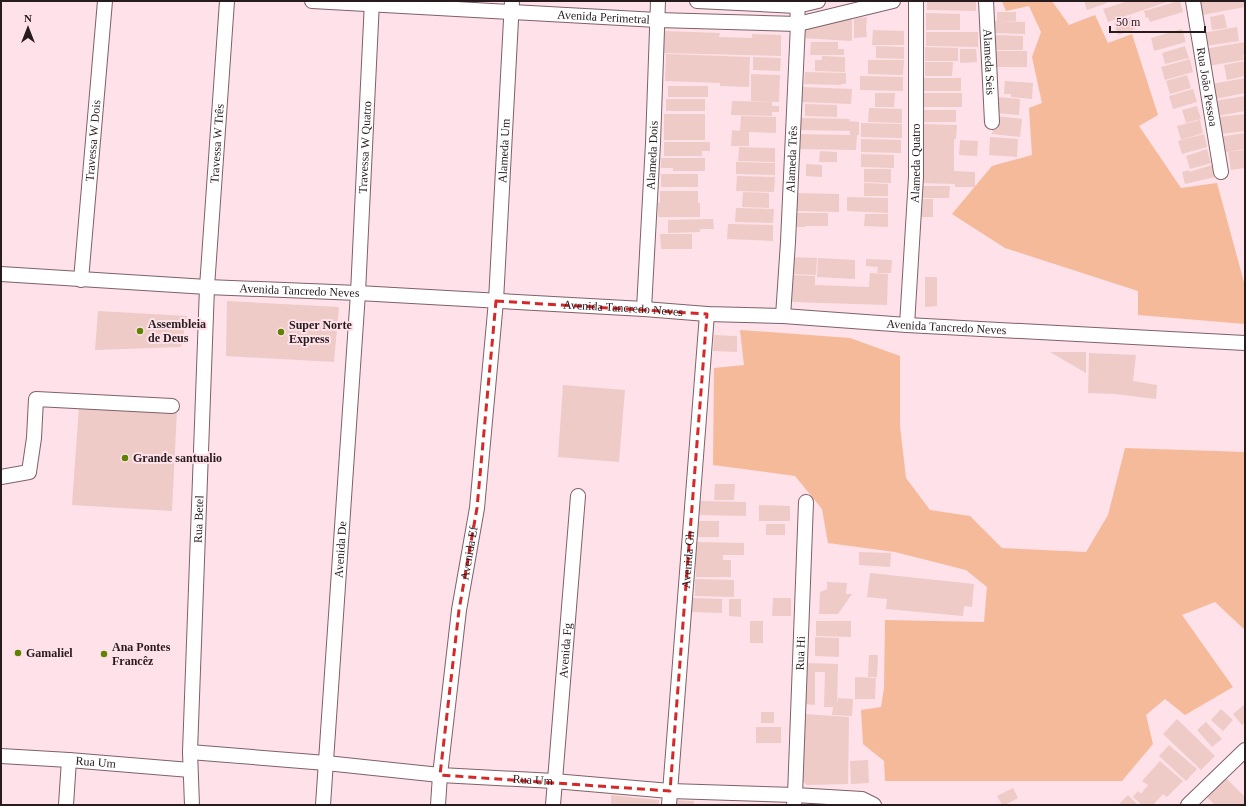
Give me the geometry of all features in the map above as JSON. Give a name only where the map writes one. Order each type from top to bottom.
[{"type":"street","name":"Travessa W Dois","points":[[81,280],[105,1]]},
{"type":"street","name":"Travessa W Três","points":[[207,287],[228,1]]},
{"type":"street","name":"Avenida Perimetral","points":[[312,1],[512,6],[657,20],[798,24],[893,1]]},
{"type":"street","name":"Alameda Dois","points":[[644,309],[653,143],[658,1]]},
{"type":"street","points":[[697,1],[797,4],[818,1]]},
{"type":"street","name":"Alameda Quatro","points":[[907,325],[916,177],[916,1]]},
{"type":"street","name":"Alameda Seis","points":[[986,1],[992,122]]},
{"type":"street","name":"Rua João Pessoa","points":[[1193,1],[1221,172]]},
{"type":"street","name":"Travessa W Quatro","points":[[358,293],[372,2]]},
{"type":"street","name":"Alameda Três","points":[[783,316],[798,24],[797,4]]},
{"type":"street","name":"Alameda Um","points":[[496,301],[512,6]]},
{"type":"street","name":"Avenida Tancredo Neves","points":[[1,274],[207,287],[358,293],[644,309],[707,314],[783,316],[907,325],[1245,342]]},
{"type":"street","name":"Rua Betel","points":[[192,805],[190,752],[207,287]]},
{"type":"street","name":"Avenida De","points":[[323,805],[358,293]]},
{"type":"street","name":"Avenida Ef","points":[[438,805],[440,775],[459,610],[477,508],[496,301]]},
{"type":"street","name":"Avenida Gh","points":[[669,798],[707,314]]},
{"type":"street","points":[[1,477],[29,472],[34,438],[36,399],[172,406]]},
{"type":"street","name":"Avenida Fg","points":[[553,805],[578,496]]},
{"type":"street","name":"Rua Hi","points":[[795,800],[806,502]]},
{"type":"street","points":[[1188,805],[1245,750]]},
{"type":"street","name":"Rua Um","points":[[190,752],[326,763],[440,775],[554,781],[669,798],[795,800],[862,799],[874,805]]},
{"type":"street","name":"Rua Um","points":[[1,756],[190,770]]},
{"type":"street","points":[[66,805],[69,760]]},
{"type":"highlighted area","points":[[496,301],[707,314],[670,791],[440,775],[459,610],[477,508]]},
{"type":"shaded area","points":[[1002,1],[1052,1],[1069,25],[1095,15],[1108,43],[1132,34],[1158,115],[1139,126],[1181,188],[1217,183],[1245,286],[1245,324],[1138,315],[1138,291],[1005,248],[952,214],[992,166],[1032,155],[1029,108],[1042,103],[1032,57],[1041,32],[1029,6],[1006,11]]},
{"type":"shaded area","points":[[740,330],[850,338],[900,356],[900,426],[906,478],[930,510],[970,516],[1002,548],[1086,552],[1108,515],[1125,448],[1245,452],[1245,630],[1215,602],[1182,615],[1233,687],[1185,715],[1165,699],[1146,715],[1153,744],[1122,781],[885,781],[884,761],[863,744],[861,710],[881,707],[884,688],[885,620],[984,622],[987,587],[966,570],[895,552],[828,543],[822,509],[795,476],[713,465],[714,368],[744,365]]},
{"type":"building","points":[[927,1],[976,1],[976,11],[927,10]]},
{"type":"building","points":[[1084,1],[1107,1],[1107,3],[1087,10]]},
{"type":"building","points":[[1128,1],[1170,1],[1108,22],[1103,9]]},
{"type":"building","points":[[1180,1],[1183,12],[1150,22],[1148,17],[1146,18],[1144,11]]},
{"type":"building","points":[[1199,1],[1245,1],[1245,7],[1202,15]]},
{"type":"building","points":[[997,12],[1016,12],[1016,21],[1000,21],[1025,22],[1025,34],[995,33]]},
{"type":"building","points":[[926,13],[960,14],[960,30],[926,30]]},
{"type":"building","points":[[1224,14],[1227,28],[1212,30],[1210,17]]},
{"type":"building","points":[[852,17],[852,41],[802,38],[802,29]]},
{"type":"building","points":[[867,17],[867,37],[854,38],[854,19]]},
{"type":"building","points":[[1131,17],[1135,29],[1118,35],[1114,23]]},
{"type":"building","points":[[1237,27],[1239,41],[1205,46],[1202,33]]},
{"type":"building","points":[[1182,29],[1186,42],[1154,51],[1151,38]]},
{"type":"building","points":[[873,30],[904,31],[904,45],[872,45]]},
{"type":"building","points":[[664,31],[720,33],[719,37],[752,38],[752,34],[781,35],[781,56],[663,53]]},
{"type":"building","points":[[926,32],[978,32],[978,47],[926,46]]},
{"type":"building","points":[[996,35],[1023,36],[1023,50],[996,50]]},
{"type":"building","points":[[811,42],[838,42],[838,49],[844,49],[844,55],[810,55]]},
{"type":"building","points":[[1245,42],[1245,55],[1243,55],[1244,60],[1208,66],[1205,49]]},
{"type":"building","points":[[876,46],[904,47],[904,59],[876,58]]},
{"type":"building","points":[[1185,46],[1189,58],[1165,64],[1162,53]]},
{"type":"building","points":[[925,47],[958,48],[958,61],[925,61]]},
{"type":"building","points":[[960,49],[976,49],[977,62],[960,63]]},
{"type":"building","points":[[995,51],[1027,51],[1027,67],[994,67]]},
{"type":"building","points":[[666,54],[750,57],[749,87],[720,86],[720,83],[665,81]]},
{"type":"building","points":[[822,56],[845,57],[845,72],[815,71],[815,60],[822,60]]},
{"type":"building","points":[[753,57],[781,58],[780,71],[753,70]]},
{"type":"building","points":[[1190,59],[1193,72],[1165,80],[1161,67]]},
{"type":"building","points":[[868,60],[904,60],[903,75],[868,74]]},
{"type":"building","points":[[1245,61],[1245,76],[1227,80],[1224,65]]},
{"type":"building","points":[[925,62],[953,62],[952,76],[925,76]]},
{"type":"building","points":[[805,72],[846,73],[846,84],[804,84]]},
{"type":"building","points":[[751,74],[780,75],[779,102],[751,101]]},
{"type":"building","points":[[1187,75],[1191,88],[1170,94],[1166,81]]},
{"type":"building","points":[[860,76],[903,77],[903,91],[860,90]]},
{"type":"building","points":[[924,78],[961,78],[961,91],[924,91]]},
{"type":"building","points":[[1245,78],[1245,93],[1215,99],[1212,84]]},
{"type":"building","points":[[1005,81],[1033,83],[1032,99],[1011,97],[1011,94],[1004,94]]},
{"type":"building","points":[[668,86],[708,86],[708,97],[668,97]]},
{"type":"building","points":[[802,87],[852,89],[851,104],[801,102]]},
{"type":"building","points":[[1193,89],[1197,102],[1173,109],[1169,96]]},
{"type":"building","points":[[875,93],[895,93],[894,107],[875,107]]},
{"type":"building","points":[[924,93],[962,93],[962,107],[924,107]]},
{"type":"building","points":[[1245,96],[1245,111],[1217,116],[1214,101]]},
{"type":"building","points":[[997,97],[1020,99],[1019,115],[996,113]]},
{"type":"building","points":[[666,99],[705,99],[705,111],[666,111]]},
{"type":"building","points":[[732,101],[772,102],[772,106],[779,106],[779,112],[772,112],[772,116],[731,115]]},
{"type":"building","points":[[805,104],[837,105],[837,117],[805,116]]},
{"type":"building","points":[[1197,106],[1201,119],[1186,123],[1182,110]]},
{"type":"building","points":[[869,108],[902,109],[902,123],[868,122]]},
{"type":"building","points":[[924,110],[956,110],[956,122],[924,122]]},
{"type":"building","points":[[664,114],[705,114],[705,140],[664,140]]},
{"type":"building","points":[[1245,114],[1245,131],[1221,134],[1219,117]]},
{"type":"building","points":[[741,116],[776,117],[776,133],[749,132],[749,146],[731,146],[732,130],[740,131]]},
{"type":"building","points":[[995,116],[1022,119],[1020,137],[992,134]]},
{"type":"building","points":[[800,118],[850,119],[849,121],[859,122],[859,135],[857,135],[856,150],[794,149],[795,134],[850,135],[850,131],[800,130]]},
{"type":"building","points":[[1200,120],[1203,133],[1181,140],[1177,126]]},
{"type":"building","points":[[861,123],[902,124],[902,138],[861,137]]},
{"type":"building","points":[[922,124],[957,125],[956,139],[954,139],[954,171],[975,172],[975,187],[955,187],[955,184],[921,183],[921,154],[924,154]]},
{"type":"building","points":[[1245,133],[1245,149],[1222,153],[1219,137]]},
{"type":"building","points":[[1204,134],[1207,147],[1182,154],[1178,141]]},
{"type":"building","points":[[990,137],[1018,139],[1017,157],[989,155]]},
{"type":"building","points":[[861,139],[901,140],[901,153],[861,152]]},
{"type":"building","points":[[960,140],[978,141],[977,156],[959,155]]},
{"type":"building","points":[[664,142],[710,142],[710,151],[702,151],[702,156],[664,156]]},
{"type":"building","points":[[739,147],[775,148],[775,162],[738,161]]},
{"type":"building","points":[[1207,149],[1211,163],[1190,169],[1186,156]]},
{"type":"building","points":[[1245,150],[1245,168],[1231,170],[1228,152]]},
{"type":"building","points":[[820,151],[837,152],[837,162],[819,162]]},
{"type":"building","points":[[861,154],[894,155],[894,168],[861,167]]},
{"type":"building","points":[[661,158],[705,158],[705,171],[673,171],[673,168],[661,168]]},
{"type":"building","points":[[736,162],[775,163],[775,175],[736,174]]},
{"type":"building","points":[[806,164],[822,165],[822,177],[806,176]]},
{"type":"building","points":[[1212,165],[1215,177],[1185,184],[1182,172],[1189,170],[1189,172]]},
{"type":"building","points":[[864,169],[891,169],[891,183],[864,182]]},
{"type":"building","points":[[661,174],[698,174],[698,187],[661,187]]},
{"type":"building","points":[[737,176],[775,177],[774,192],[736,191]]},
{"type":"building","points":[[864,183],[888,184],[888,196],[864,196]]},
{"type":"building","points":[[922,186],[950,186],[949,198],[922,198]]},
{"type":"building","points":[[660,191],[698,191],[698,203],[660,203]]},
{"type":"building","points":[[743,192],[769,193],[769,208],[742,207]]},
{"type":"building","points":[[794,193],[839,194],[839,212],[794,211]]},
{"type":"building","points":[[847,197],[888,198],[888,213],[847,211]]},
{"type":"building","points":[[921,199],[933,199],[933,217],[921,217]]},
{"type":"building","points":[[658,203],[700,203],[700,217],[658,217]]},
{"type":"building","points":[[736,208],[774,209],[773,223],[735,222]]},
{"type":"building","points":[[797,213],[828,213],[828,226],[797,227]]},
{"type":"building","points":[[865,214],[888,214],[888,227],[864,226]]},
{"type":"building","points":[[713,219],[714,229],[700,229],[700,232],[668,233],[668,220]]},
{"type":"building","points":[[728,224],[773,225],[773,241],[727,239]]},
{"type":"building","points":[[660,234],[692,234],[692,249],[661,249]]},
{"type":"building","points":[[791,257],[817,258],[816,275],[791,274]]},
{"type":"building","points":[[818,258],[855,260],[855,279],[817,277]]},
{"type":"building","points":[[866,259],[892,260],[891,273],[877,273],[878,267],[866,266]]},
{"type":"building","points":[[870,273],[888,274],[887,305],[790,302],[791,275],[815,276],[815,285],[869,287]]},
{"type":"building","points":[[925,277],[937,277],[937,306],[925,307]]},
{"type":"building","name":"Super Norte Express","points":[[227,301],[339,307],[334,362],[226,356]]},
{"type":"building","name":"Assembleia de Deus","points":[[98,311],[187,316],[181,347],[95,350]]},
{"type":"building","points":[[714,335],[737,336],[737,352],[713,351]]},
{"type":"building","points":[[1050,352],[1086,352],[1086,373]]},
{"type":"building","points":[[1089,353],[1136,355],[1133,381],[1157,385],[1156,399],[1115,394],[1088,393]]},
{"type":"building","points":[[563,385],[625,390],[619,462],[558,457]]},
{"type":"building","name":"Grande santualio","points":[[79,407],[177,410],[172,511],[72,505]]},
{"type":"building","points":[[715,484],[735,484],[734,500],[714,500]]},
{"type":"building","points":[[700,501],[746,502],[746,516],[700,515]]},
{"type":"building","points":[[759,505],[790,506],[790,521],[759,521]]},
{"type":"building","points":[[698,521],[719,521],[719,537],[698,537]]},
{"type":"building","points":[[766,524],[785,524],[785,535],[766,535]]},
{"type":"building","points":[[696,542],[744,543],[744,555],[723,555],[723,560],[731,560],[731,577],[696,577]]},
{"type":"building","points":[[859,552],[891,553],[890,567],[859,565]]},
{"type":"building","points":[[870,573],[974,584],[972,607],[964,606],[963,616],[886,609],[887,599],[867,597]]},
{"type":"building","points":[[695,579],[734,580],[734,597],[695,596]]},
{"type":"building","points":[[827,582],[847,583],[846,594],[852,594],[838,614],[819,614],[820,592],[827,589]]},
{"type":"building","points":[[691,598],[722,599],[722,613],[691,612]]},
{"type":"building","points":[[773,598],[791,598],[791,616],[772,616]]},
{"type":"building","points":[[729,599],[741,599],[741,617],[729,616]]},
{"type":"building","points":[[750,621],[763,621],[763,643],[750,643]]},
{"type":"building","points":[[816,621],[851,621],[851,637],[816,636]]},
{"type":"building","points":[[815,637],[839,638],[839,657],[815,656]]},
{"type":"building","points":[[869,655],[878,655],[877,677],[868,677]]},
{"type":"building","points":[[806,663],[838,664],[837,704],[838,698],[853,699],[852,716],[832,715],[833,707],[824,707],[825,672],[815,672],[815,705],[805,704]]},
{"type":"building","points":[[855,677],[876,678],[875,699],[855,699]]},
{"type":"building","points":[[1245,704],[1245,722],[1242,725],[1233,714]]},
{"type":"building","points":[[1221,709],[1233,720],[1223,731],[1211,720]]},
{"type":"building","points":[[761,712],[774,712],[774,723],[761,723]]},
{"type":"building","points":[[805,714],[849,717],[848,784],[807,785],[800,779],[800,767],[803,768]]},
{"type":"building","points":[[1177,719],[1215,756],[1201,770],[1163,734]]},
{"type":"building","points":[[1206,722],[1222,739],[1212,747],[1197,730]]},
{"type":"building","points":[[756,727],[781,727],[781,743],[756,743]]},
{"type":"building","points":[[1169,745],[1197,769],[1186,781],[1159,756]]},
{"type":"building","points":[[868,760],[869,783],[851,784],[850,761]]},
{"type":"building","points":[[1160,761],[1183,781],[1167,797],[1163,794],[1153,805],[1142,805],[1133,797],[1138,791],[1141,794],[1148,785],[1142,781]]},
{"type":"building","points":[[1226,778],[1245,797],[1245,805],[1215,805],[1206,796]]},
{"type":"building","points":[[1013,788],[1018,798],[1005,805],[1002,805],[997,796]]},
{"type":"building","points":[[611,795],[659,800],[659,805],[611,805]]},
{"type":"building","points":[[1128,795],[1138,805],[1118,805]]},
{"type":"building","points":[[673,800],[694,801],[694,805],[673,805]]},
{"type":"place","name":"Assembleia de Deus","points":[[140,331]]},
{"type":"place","name":"Super Norte Express","points":[[281,332]]},
{"type":"place","name":"Grande santualio","points":[[125,458]]},
{"type":"place","name":"Gamaliel","points":[[18,653]]},
{"type":"place","name":"Ana Pontes Francêz","points":[[104,654]]}]
